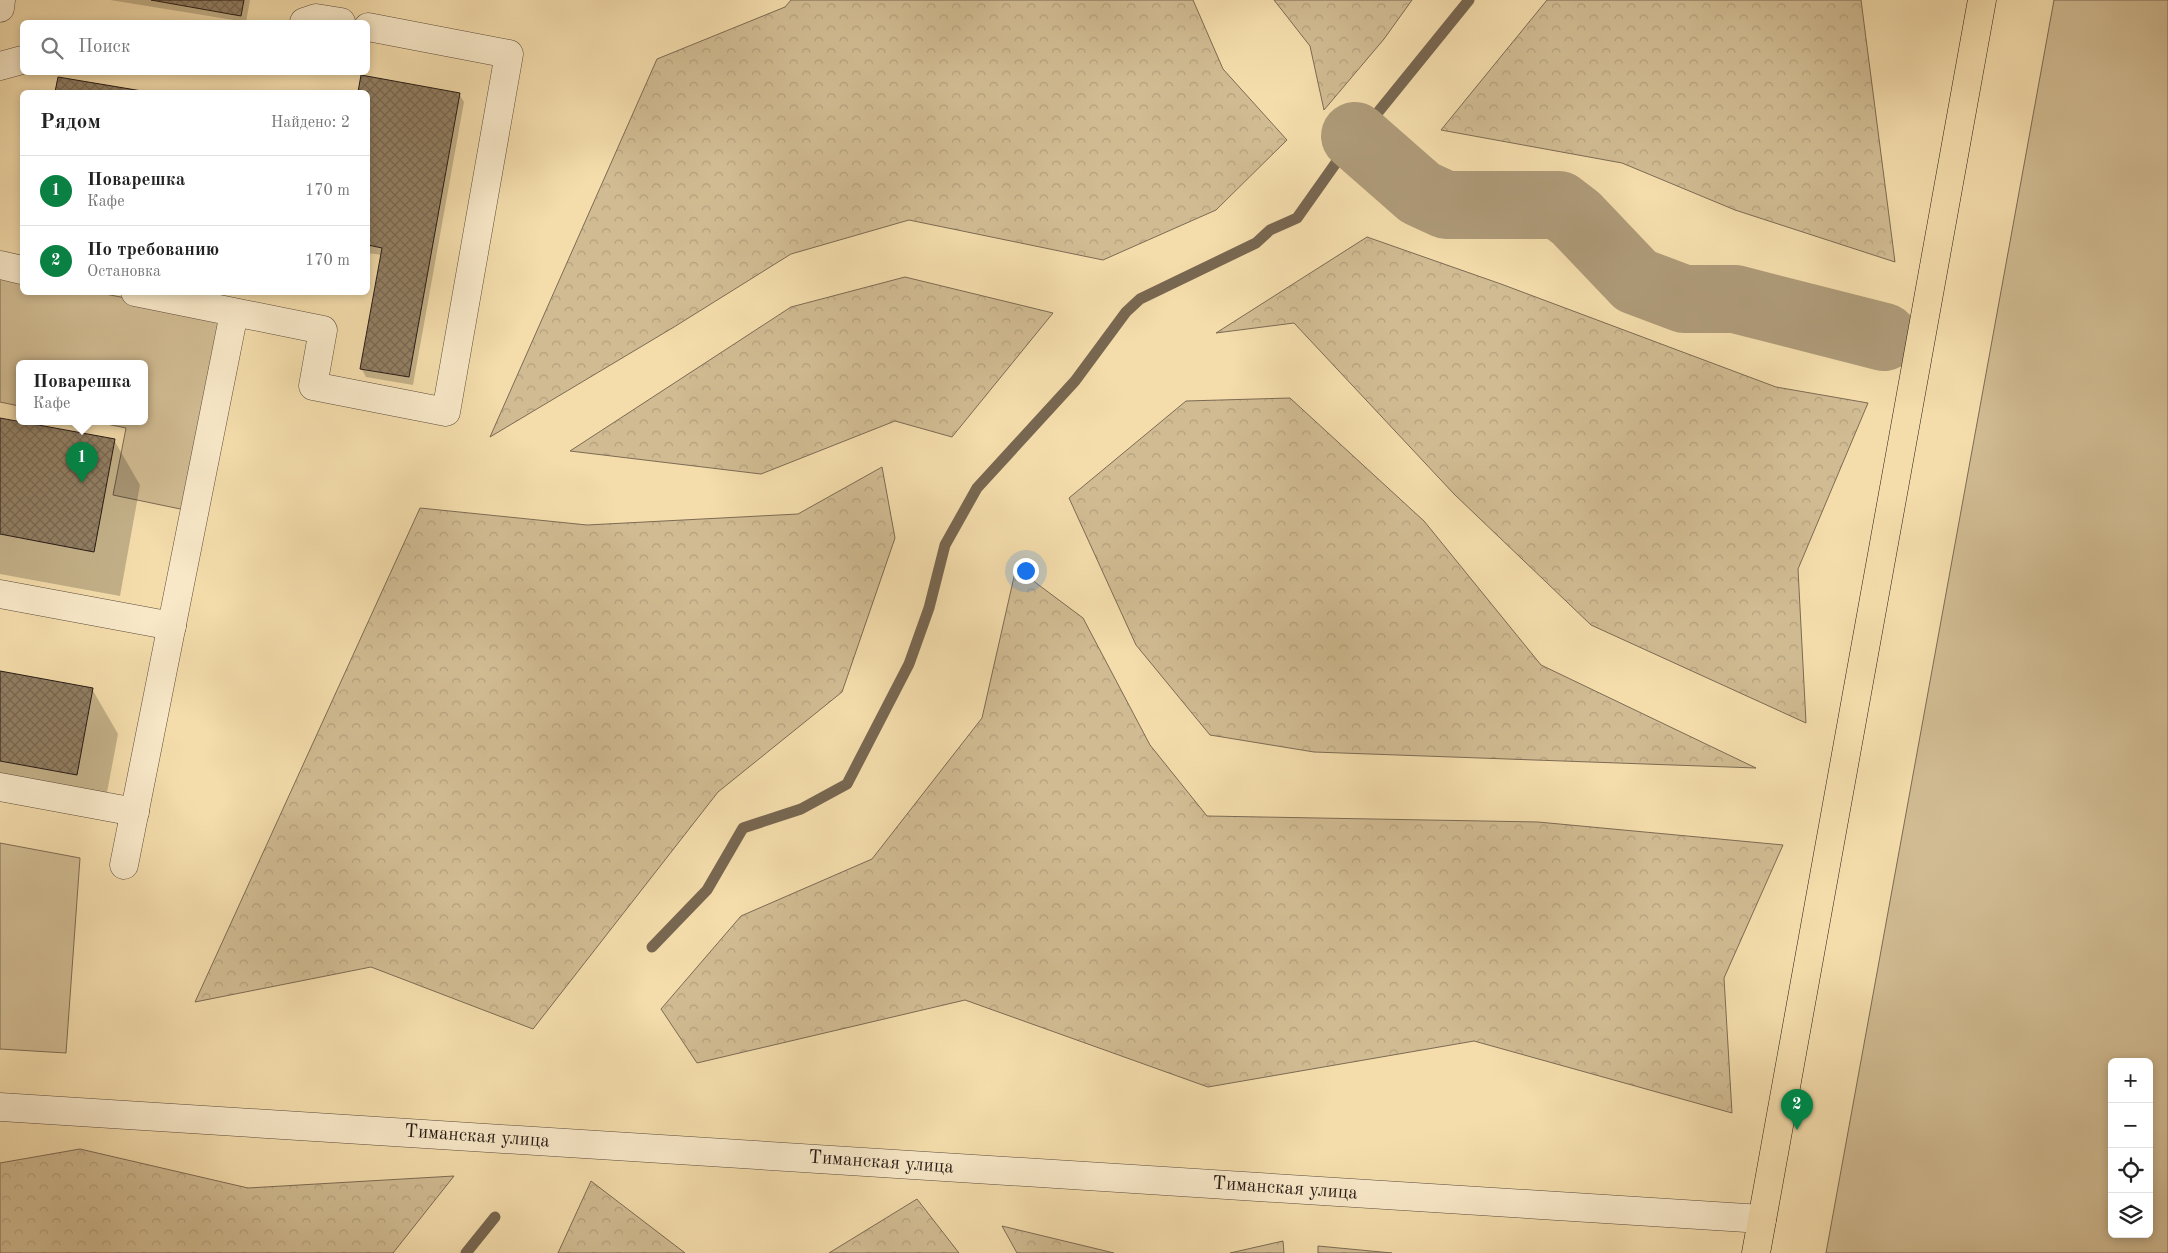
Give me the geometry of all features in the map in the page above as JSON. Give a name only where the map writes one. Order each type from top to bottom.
[{"type":"main road","points":[[1756,1253],[1982,0]]},
{"type":"street","points":[[0,8],[1,0]]},
{"type":"street","points":[[310,20],[316,18],[328,20]]},
{"type":"street","points":[[149,295],[323,330],[313,386],[446,412],[509,54],[370,27]]},
{"type":"street","points":[[0,66],[20,61]]},
{"type":"street","points":[[0,265],[20,270]]},
{"type":"street","points":[[124,865],[234,313]]},
{"type":"street","points":[[0,594],[172,626]]},
{"type":"street","points":[[0,787],[135,812]]},
{"type":"street","name":"Тиманская улица","points":[[0,1107],[1762,1219]]},
{"type":"green space","points":[[791,0],[1193,0],[1223,69],[1287,140],[1216,210],[1103,260],[909,220],[791,254],[674,327],[490,437],[657,59],[785,7]]},
{"type":"green space","points":[[1274,0],[1412,0],[1384,39],[1324,110],[1310,46]]},
{"type":"green space","points":[[1547,0],[1861,0],[1895,262],[1735,210],[1622,163],[1441,130]]},
{"type":"green space","points":[[2054,0],[2168,0],[2168,1253],[1826,1253]]},
{"type":"green space","points":[[1367,237],[1501,284],[1776,387],[1868,403],[1798,569],[1806,723],[1591,625],[1454,494],[1294,323],[1216,333]]},
{"type":"green space","points":[[0,273],[20,277],[20,295],[110,295],[229,318],[190,511],[113,495],[126,428],[112,425],[148,425],[148,360],[16,360],[16,405],[0,402]]},
{"type":"green space","points":[[905,277],[1053,313],[952,437],[895,421],[761,474],[570,451],[791,307]]},
{"type":"green space","points":[[1290,398],[1424,521],[1541,665],[1756,768],[1314,752],[1210,735],[1136,645],[1069,498],[1186,401]]},
{"type":"green space","points":[[882,467],[895,538],[842,692],[718,792],[533,1029],[371,967],[195,1002],[420,508],[587,525],[798,514]]},
{"type":"green space","points":[[1016,568],[1083,618],[1150,745],[1207,816],[1538,822],[1783,845],[1724,978],[1732,1113],[1474,1041],[1208,1087],[965,1000],[697,1063],[661,1009],[741,916],[872,859],[982,718]]},
{"type":"green space","points":[[0,843],[80,858],[66,1053],[0,1049]]},
{"type":"green space","points":[[80,1149],[248,1188],[454,1176],[393,1253],[0,1253],[0,1163]]},
{"type":"green space","points":[[591,1181],[685,1253],[558,1253]]},
{"type":"green space","points":[[917,1199],[959,1253],[829,1253]]},
{"type":"green space","points":[[1002,1226],[1114,1253],[1017,1253]]},
{"type":"green space","points":[[1283,1241],[1284,1253],[1230,1253]]},
{"type":"green space","points":[[1318,1246],[1392,1253],[1318,1253]]},
{"type":"building","points":[[151,0],[244,0],[241,16]]},
{"type":"building","points":[[361,75],[460,93],[409,377],[360,369],[382,248],[370,245],[370,90],[358,90]]},
{"type":"building","points":[[58,77],[136,90],[55,90]]},
{"type":"building","points":[[0,418],[16,421],[16,425],[38,425],[115,439],[94,552],[0,534]]},
{"type":"building","points":[[0,671],[93,688],[77,775],[0,761]]},
{"type":"waterway","points":[[652,947],[707,890],[743,828],[801,809],[847,784],[909,664],[929,608],[945,545],[977,488],[1075,381],[1126,312],[1140,299],[1256,243],[1270,230],[1297,218],[1355,136],[1379,111],[1469,0]]},
{"type":"waterway","points":[[1355,136],[1420,193],[1446,205],[1559,205],[1576,218],[1636,281],[1684,299],[1735,299],[1884,337]]},
{"type":"waterway","points":[[466,1253],[495,1217]]},
{"type":"place","name":"Поварешка","points":[[82,483]]},
{"type":"place","name":"По требованию","points":[[1797,1130]]}]
